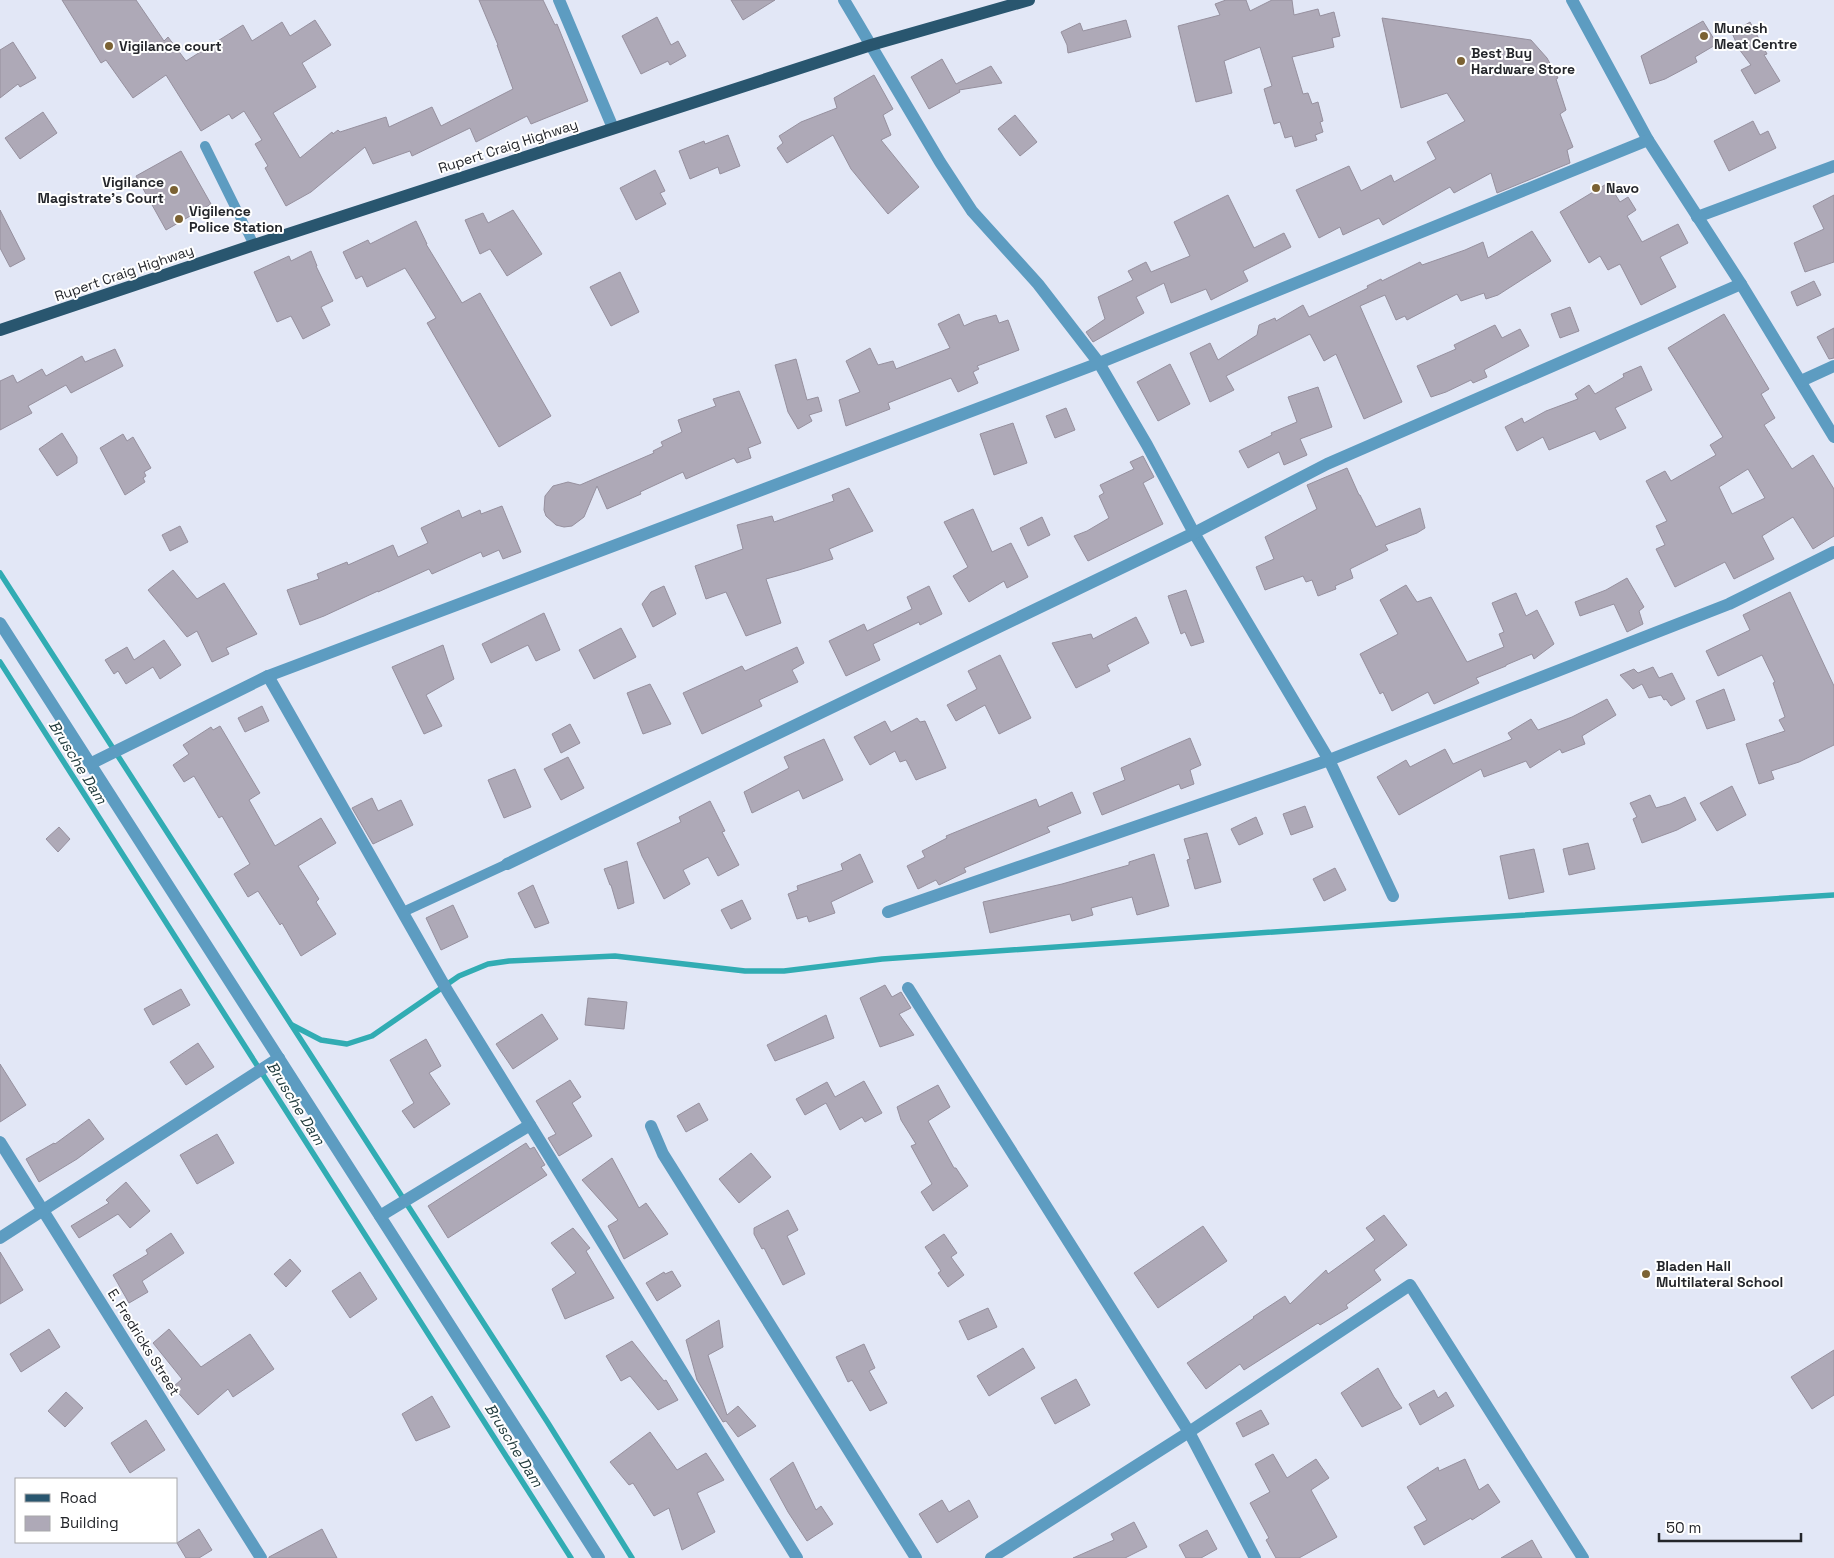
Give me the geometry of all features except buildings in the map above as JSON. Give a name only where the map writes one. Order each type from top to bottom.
[{"type":"main road","name":"Rupert Craig Highway","points":[[0,330],[254,245],[871,45],[1029,0]]},
{"type":"street","points":[[559,0],[613,128]]},
{"type":"street","points":[[844,0],[940,162],[972,211],[1038,284],[1099,362],[1194,533],[1329,760],[1393,896]]},
{"type":"street","points":[[1572,0],[1648,140],[1741,284],[1834,437]]},
{"type":"street","points":[[94,762],[268,676],[1099,362],[1648,140]]},
{"type":"street","points":[[1697,217],[1834,166]]},
{"type":"street","points":[[507,864],[1194,533],[1327,464],[1741,284]]},
{"type":"street","points":[[1801,382],[1834,366]]},
{"type":"street","points":[[888,912],[1329,760],[1729,604],[1834,552]]},
{"type":"street","points":[[0,623],[94,762],[279,1058],[599,1558]]},
{"type":"street","points":[[268,676],[448,992],[797,1558]]},
{"type":"street","points":[[908,988],[1189,1432],[1255,1558]]},
{"type":"street","points":[[0,1238],[279,1058]]},
{"type":"street","points":[[380,1216],[530,1126]]},
{"type":"street","points":[[651,1126],[663,1154],[916,1558]]},
{"type":"street","name":"E. Fredricks Street","points":[[0,1142],[261,1558]]},
{"type":"street","points":[[991,1558],[1189,1432],[1410,1286],[1582,1558]]},
{"type":"lane","points":[[205,146],[254,245]]},
{"type":"lane","points":[[403,912],[507,864]]},
{"type":"waterway","points":[[0,573],[548,1423],[632,1558]]},
{"type":"waterway","name":"Brusche Dam","points":[[0,662],[571,1558]]},
{"type":"waterway","points":[[292,1025],[321,1040],[347,1044],[372,1036],[459,976],[488,964],[509,961],[615,956],[745,971],[784,971],[882,959],[1834,895]]},
{"type":"place","name":"Munesh Meat Centre","points":[[1704,36]]},
{"type":"place","name":"Vigilance court","points":[[109,46]]},
{"type":"place","name":"Best Buy Hardware Store","points":[[1461,61]]},
{"type":"place","name":"Navo","points":[[1596,188]]},
{"type":"place","name":"Vigilance Magistrate's Court","points":[[174,190]]},
{"type":"place","name":"Vigilence Police Station","points":[[179,219]]},
{"type":"place","name":"Bladen Hall Multilateral School","points":[[1646,1274]]}]
